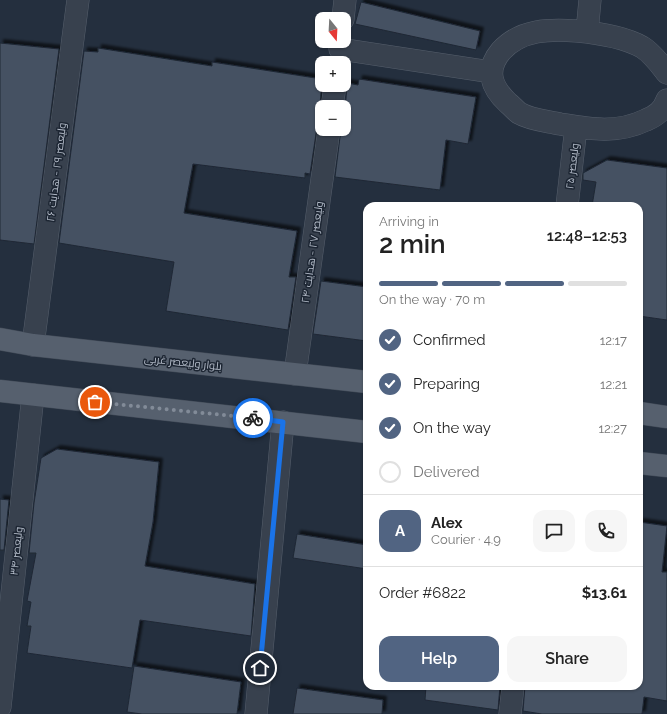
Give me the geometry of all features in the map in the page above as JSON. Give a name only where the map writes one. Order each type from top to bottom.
[{"type":"main road","name":"بلوار ولیعصر غربی","points":[[0,339],[33,345],[363,382]]},
{"type":"main road","points":[[0,391],[363,432]]},
{"type":"main road","points":[[643,413],[667,416]]},
{"type":"main road","points":[[643,463],[667,466]]},
{"type":"street","name":"ولیعصر ۲۹ - هدایت ۲۶","points":[[33,345],[78,0]]},
{"type":"street","points":[[344,12],[345,0]]},
{"type":"street","points":[[587,32],[590,0]]},
{"type":"street","points":[[667,73],[657,60],[642,47],[624,40],[587,32],[553,30],[522,36],[507,45],[497,56],[490,72],[496,90],[519,113],[540,120],[576,127],[604,130],[633,126],[654,116],[664,108],[667,100]]},
{"type":"street","points":[[340,51],[490,72]]},
{"type":"street","name":"ولیعصر ۲۵","points":[[567,202],[576,127]]},
{"type":"street","name":"ولیعصر ۲۷ - هدایت ۲۴","points":[[295,374],[328,136]]},
{"type":"street","name":"ولیعصر ۳۴","points":[[0,707],[33,395]]},
{"type":"street","points":[[256,714],[283,422]]},
{"type":"street","points":[[510,714],[512,690]]},
{"type":"building","points":[[361,2],[480,31],[476,50],[355,24]]},
{"type":"building","points":[[0,43],[59,49],[34,244],[0,240]]},
{"type":"building","points":[[98,48],[212,66],[212,62],[315,78],[315,92],[321,92],[320,100],[315,100],[316,136],[310,174],[305,173],[305,178],[193,164],[184,213],[297,231],[289,277],[296,277],[288,330],[166,311],[174,262],[59,243],[84,51],[98,52]]},
{"type":"building","points":[[359,79],[476,97],[468,144],[446,140],[440,190],[335,177],[340,136],[351,136],[351,100],[346,100],[346,92],[351,92],[351,84],[358,85]]},
{"type":"building","points":[[607,160],[667,168],[667,320],[643,317],[643,202],[593,202],[596,182],[583,180],[583,173]]},
{"type":"building","points":[[321,281],[363,286],[363,340],[313,334]]},
{"type":"building","points":[[57,449],[159,462],[153,522],[145,566],[255,584],[251,636],[140,620],[132,668],[27,653],[31,626],[27,626],[31,602],[27,601],[36,553],[29,553],[34,503],[41,458]]},
{"type":"building","points":[[0,499],[9,500],[4,550],[0,550]]},
{"type":"building","points":[[643,523],[667,526],[662,572],[667,572],[667,701],[644,697],[642,714],[542,714],[523,711],[525,690],[643,690]]},
{"type":"building","points":[[297,534],[363,544],[363,568],[293,558]]},
{"type":"building","points":[[134,666],[241,682],[237,714],[142,714],[127,712]]},
{"type":"building","points":[[297,688],[383,700],[382,714],[293,714]]},
{"type":"building","points":[[426,690],[500,690],[498,710],[425,700]]},
{"type":"way so far","points":[[95,402],[253,418]]},
{"type":"route","points":[[253,418],[283,422],[260,668]]}]
